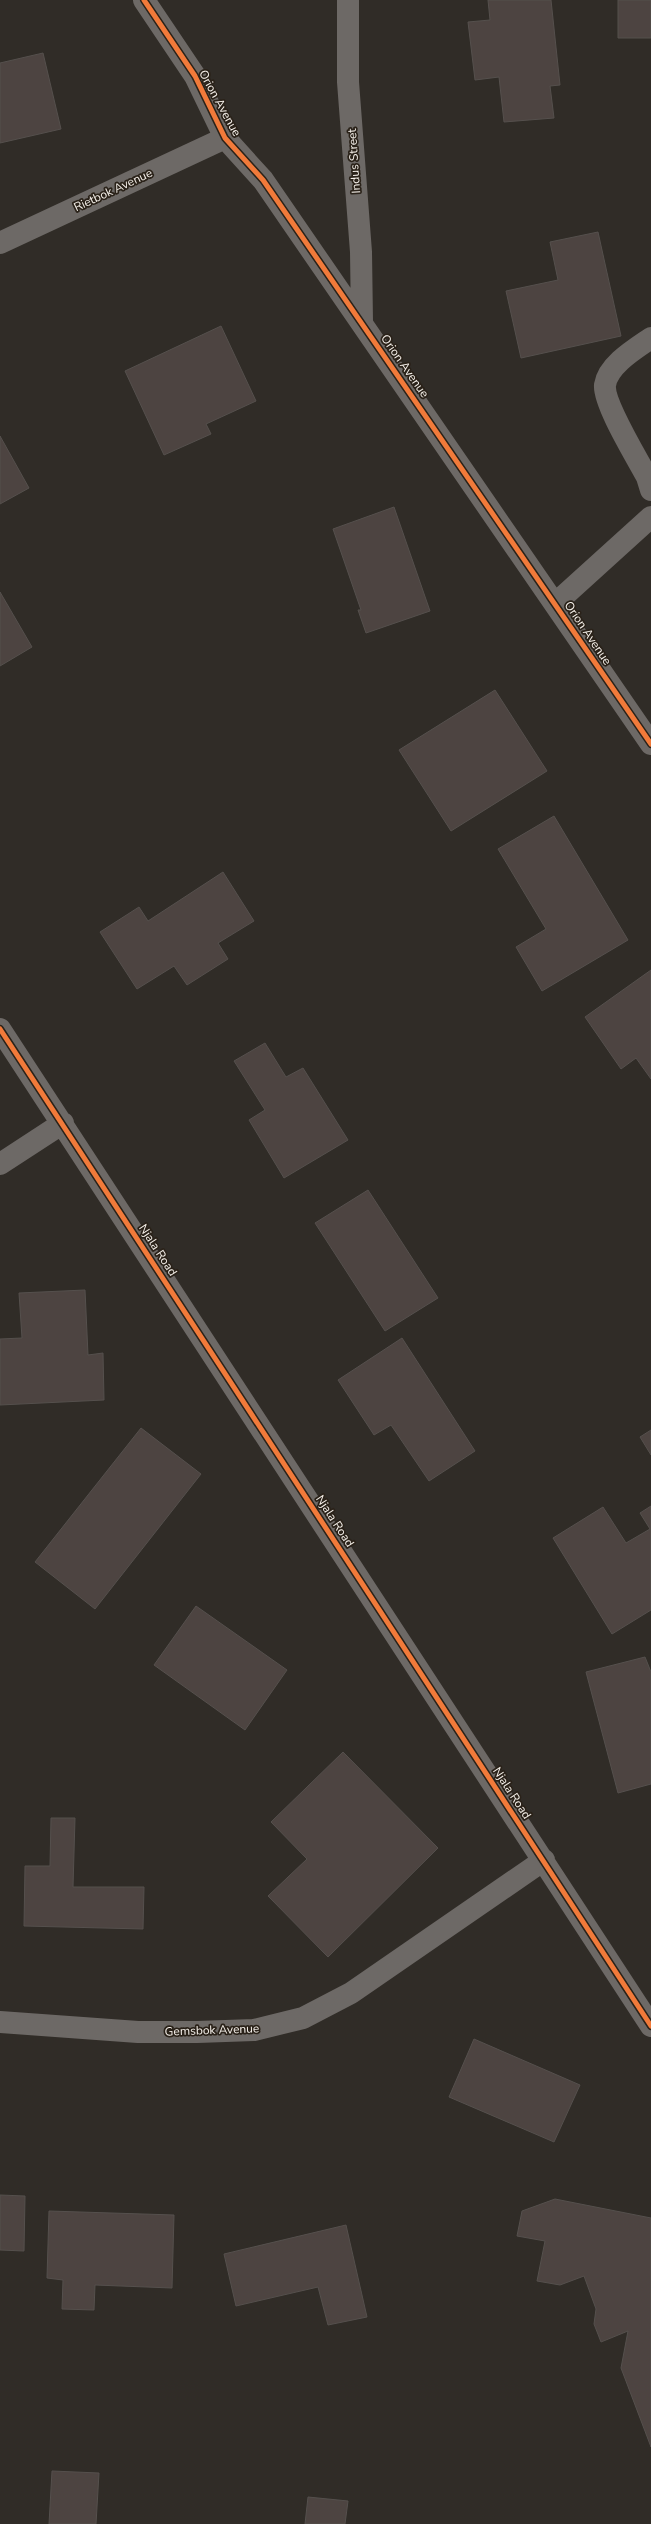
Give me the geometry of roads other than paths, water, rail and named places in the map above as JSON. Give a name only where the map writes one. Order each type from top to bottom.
[{"type":"street","name":"Orion Avenue","points":[[144,0],[195,76],[225,138],[263,180],[556,603],[651,744]]},
{"type":"street","name":"Indus Street","points":[[348,0],[348,82],[361,252],[362,322]]},
{"type":"street","name":"Rietbok Avenue","points":[[0,243],[225,138]]},
{"type":"street","points":[[651,338],[633,350],[612,370],[605,385],[607,401],[647,477],[651,490]]},
{"type":"street","points":[[556,603],[651,517]]},
{"type":"street","name":"Njala Road","points":[[0,1029],[63,1123],[651,2026]]},
{"type":"street","points":[[0,1164],[63,1123]]},
{"type":"street","name":"Gemsbok Avenue","points":[[0,2022],[138,2032],[196,2032],[254,2030],[304,2018],[351,1993],[544,1860]]}]
